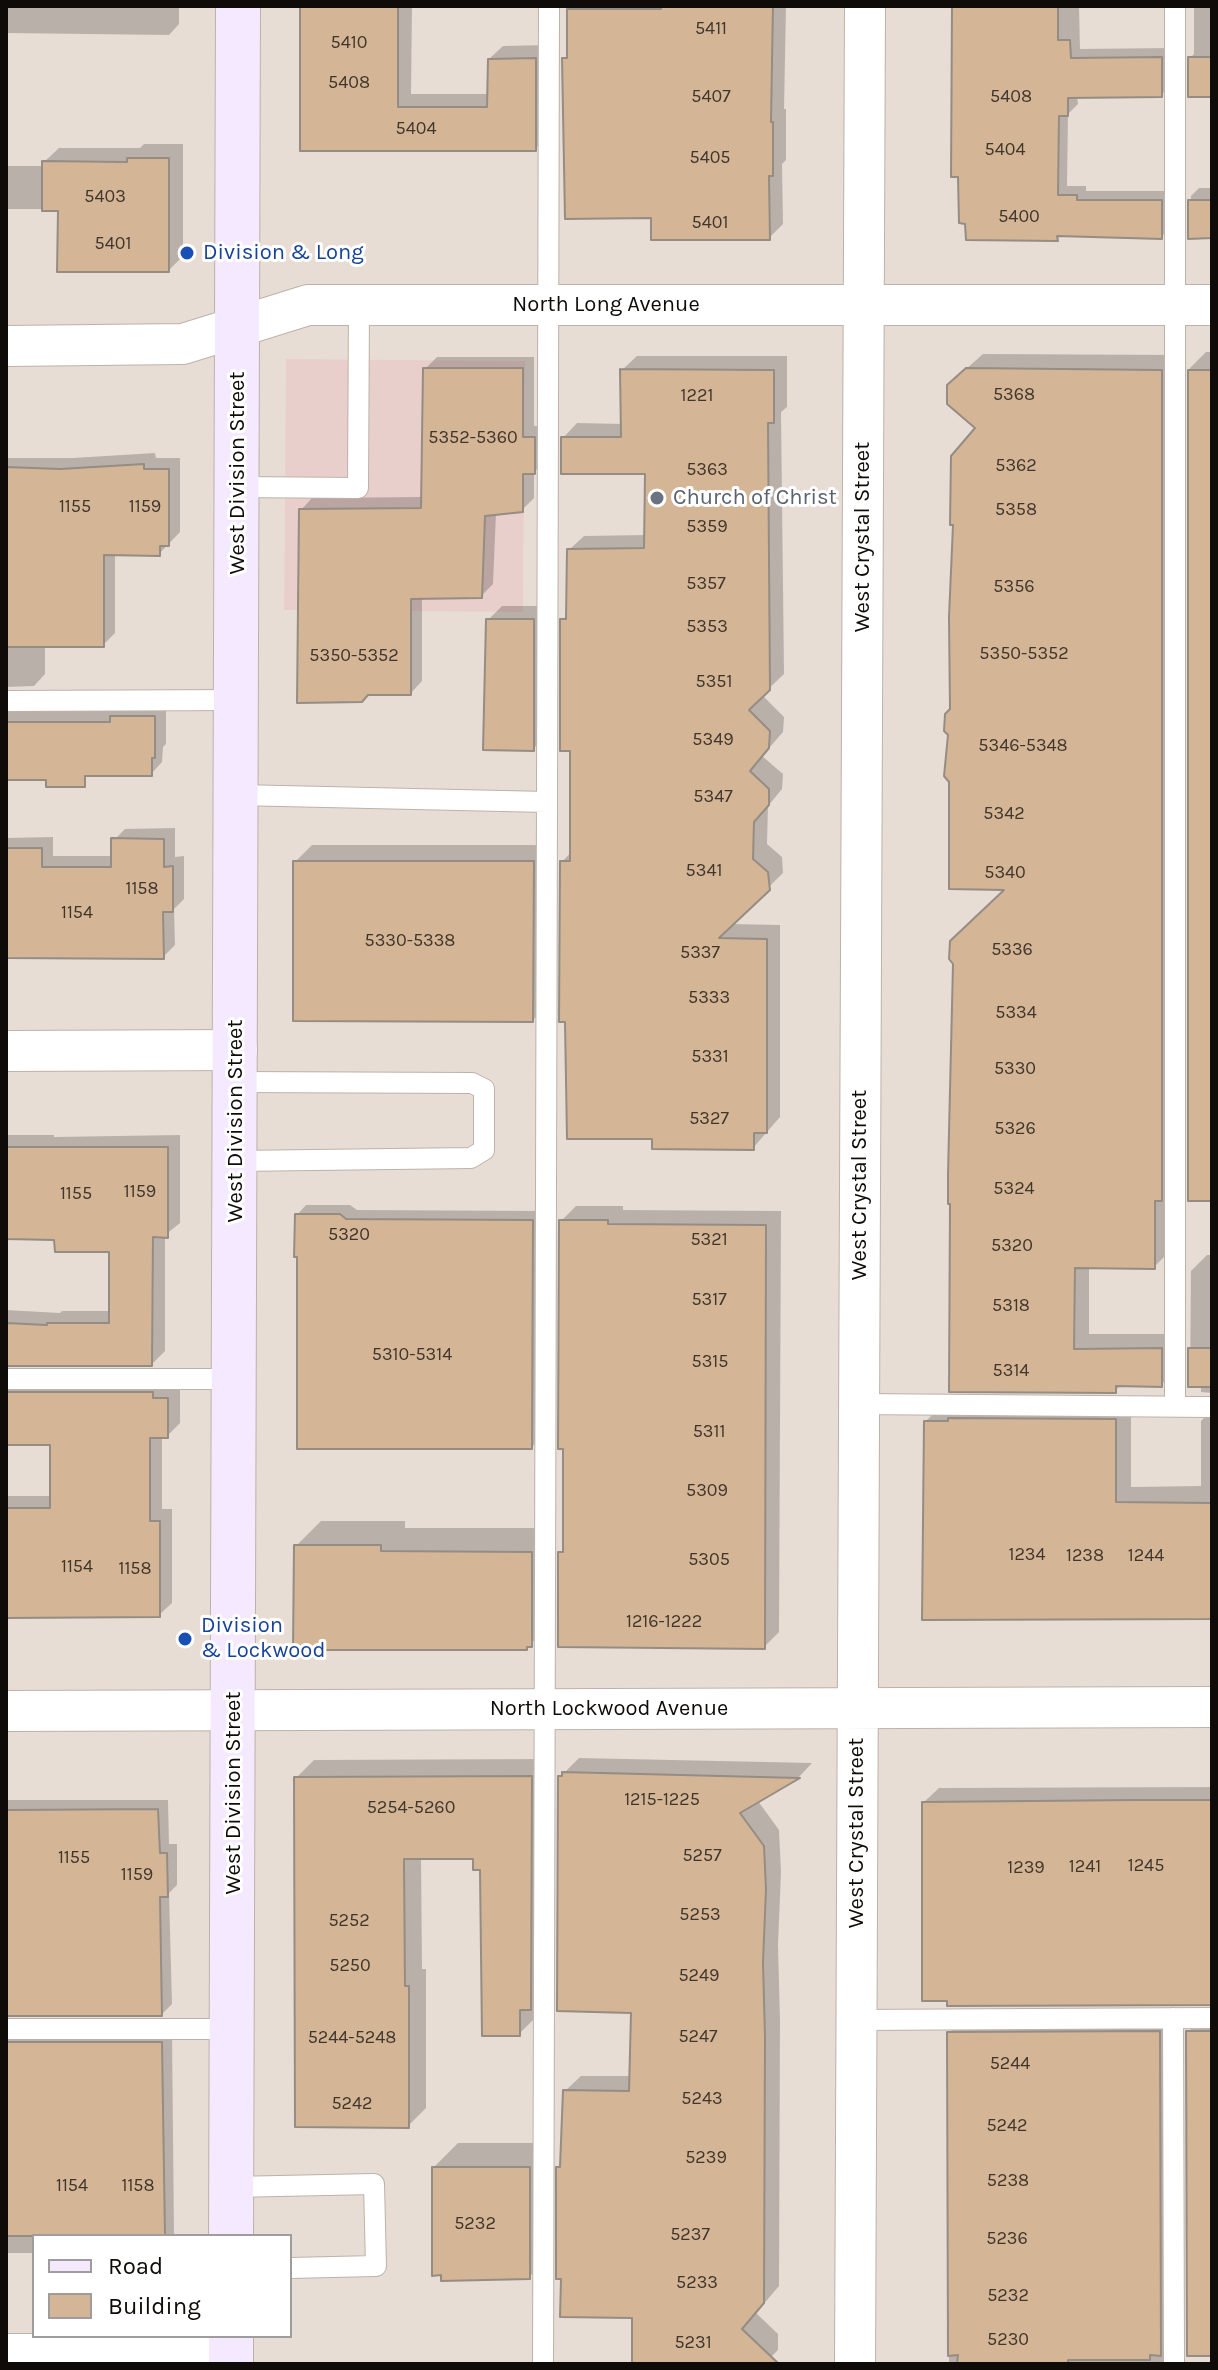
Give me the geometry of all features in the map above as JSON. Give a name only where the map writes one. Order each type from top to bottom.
[{"type":"main road","name":"West Division Street","points":[[231,2234],[238,6]]},
{"type":"street","name":"West Crystal Street","points":[[855,2364],[865,6]]},
{"type":"street","name":"North Long Avenue","points":[[6,346],[183,344],[308,305],[1193,305]]},
{"type":"street","points":[[6,1051],[236,1066]]},
{"type":"street","name":"North Lockwood Avenue","points":[[6,1711],[1212,1707]]},
{"type":"street","points":[[6,2354],[231,2351]]},
{"type":"lane","points":[[543,2364],[549,6]]},
{"type":"lane","points":[[1175,6],[1193,305],[1175,1406]]},
{"type":"lane","points":[[237,487],[358,488],[359,305]]},
{"type":"lane","points":[[6,701],[237,700]]},
{"type":"lane","points":[[237,795],[547,802]]},
{"type":"lane","points":[[236,1066],[472,1083],[484,1089],[484,1150],[471,1158],[236,1161]]},
{"type":"lane","points":[[6,1379],[236,1379]]},
{"type":"lane","points":[[859,1404],[1212,1407]]},
{"type":"lane","points":[[1173,2018],[1174,2364]]},
{"type":"lane","points":[[856,2020],[1212,2018]]},
{"type":"lane","points":[[6,2029],[233,2029]]},
{"type":"lane","points":[[232,2187],[374,2184],[376,2266],[292,2268]]},
{"type":"shaded area","points":[[286,359],[525,361],[523,612],[284,610]]},
{"type":"building","points":[[300,6],[398,6],[398,107],[487,107],[488,59],[536,58],[536,151],[300,151]]},
{"type":"building","points":[[661,6],[773,6],[770,240],[651,240],[651,218],[565,219],[562,58],[567,58],[567,9],[661,9]]},
{"type":"building","points":[[952,6],[1058,6],[1058,40],[1070,40],[1071,58],[1162,57],[1162,97],[1068,98],[1068,116],[1059,116],[1058,195],[1077,195],[1077,200],[1162,200],[1162,239],[1057,236],[1058,241],[966,240],[965,224],[959,223],[958,177],[951,177]]},
{"type":"building","points":[[1188,57],[1212,57],[1212,97],[1188,97]]},
{"type":"building","points":[[127,158],[169,158],[169,272],[57,272],[58,211],[42,211],[42,161],[127,162]]},
{"type":"building","points":[[1188,200],[1212,200],[1212,238],[1188,239]]},
{"type":"building","points":[[423,368],[523,368],[523,437],[535,437],[535,474],[523,474],[523,512],[485,516],[482,598],[411,599],[411,695],[368,695],[362,702],[297,703],[299,509],[421,508]]},
{"type":"building","points":[[966,368],[1162,370],[1162,1201],[1155,1201],[1155,1269],[1075,1268],[1074,1349],[1162,1348],[1162,1387],[1116,1386],[1116,1393],[949,1392],[948,1174],[953,964],[949,959],[950,941],[1004,890],[949,889],[949,782],[944,776],[948,735],[944,731],[945,714],[950,709],[951,456],[975,428],[947,404],[947,385]]},
{"type":"building","points":[[620,369],[774,370],[774,423],[768,423],[770,690],[749,710],[770,731],[769,748],[750,771],[769,789],[769,805],[754,822],[753,859],[768,872],[770,890],[719,938],[767,939],[767,1133],[754,1133],[754,1150],[652,1149],[652,1139],[567,1139],[565,1022],[559,1022],[560,861],[570,861],[570,751],[560,751],[560,619],[566,619],[567,549],[644,548],[645,474],[561,474],[561,437],[621,437]]},
{"type":"building","points":[[1188,370],[1212,370],[1212,1201],[1188,1201]]},
{"type":"building","points":[[144,464],[144,469],[169,469],[169,546],[160,546],[160,556],[104,555],[104,647],[6,647],[6,467],[60,469]]},
{"type":"building","points":[[486,619],[534,619],[534,751],[483,750]]},
{"type":"building","points":[[110,716],[155,716],[152,776],[85,776],[85,787],[46,787],[46,780],[6,780],[6,722],[110,722]]},
{"type":"building","points":[[111,838],[164,839],[164,867],[173,866],[173,912],[163,912],[164,959],[6,958],[6,848],[42,848],[42,867],[111,867]]},
{"type":"building","points":[[293,861],[534,861],[533,1022],[293,1021]]},
{"type":"building","points":[[6,1147],[168,1147],[168,1238],[153,1237],[152,1366],[6,1366],[6,1323],[109,1323],[109,1252],[55,1252],[54,1240],[6,1239]]},
{"type":"building","points":[[295,1214],[340,1214],[346,1219],[533,1220],[532,1449],[297,1449]]},
{"type":"building","points":[[559,1220],[608,1220],[608,1224],[766,1225],[765,1649],[558,1647],[558,1552],[563,1552],[563,1449],[558,1449]]},
{"type":"building","points":[[1188,1348],[1212,1348],[1212,1387],[1188,1387]]},
{"type":"building","points":[[6,1392],[153,1392],[153,1398],[168,1398],[168,1438],[150,1438],[150,1521],[160,1521],[160,1617],[6,1618],[6,1508],[50,1508],[50,1445],[6,1445]]},
{"type":"building","points":[[948,1418],[1116,1419],[1116,1502],[1212,1503],[1212,1619],[922,1620],[924,1421],[948,1421]]},
{"type":"building","points":[[294,1545],[381,1545],[381,1551],[532,1552],[532,1647],[527,1647],[527,1650],[293,1650]]},
{"type":"building","points":[[562,1772],[800,1778],[740,1813],[764,1846],[766,1889],[763,1962],[764,2303],[742,2329],[779,2364],[632,2364],[632,2318],[560,2317],[561,2279],[556,2279],[556,2167],[560,2167],[563,2090],[629,2091],[631,2013],[557,2011],[558,1776],[562,1776]]},
{"type":"building","points":[[532,1776],[531,2010],[520,2010],[520,2036],[482,2036],[480,1870],[473,1870],[473,1859],[404,1859],[405,1986],[409,1986],[409,2128],[295,2127],[294,1777]]},
{"type":"building","points":[[1212,1800],[1212,2005],[947,2006],[947,2001],[922,2001],[922,1802]]},
{"type":"building","points":[[158,1809],[160,1853],[167,1853],[168,1897],[160,1897],[162,2016],[6,2016],[6,1810]]},
{"type":"building","points":[[1160,2031],[1161,2356],[1150,2355],[1150,2360],[1068,2360],[1068,2364],[957,2364],[958,2355],[948,2356],[947,2032]]},
{"type":"building","points":[[1186,2031],[1212,2031],[1212,2356],[1187,2356]]},
{"type":"building","points":[[6,2042],[162,2042],[165,2234],[6,2236]]},
{"type":"building","points":[[432,2167],[530,2167],[530,2279],[441,2281],[441,2275],[432,2276]]},
{"type":"place","name":"Division & Long","points":[[187,253]]},
{"type":"place","name":"Church of Christ","points":[[657,498]]},
{"type":"place","name":"Division & Lockwood","points":[[185,1639]]}]
